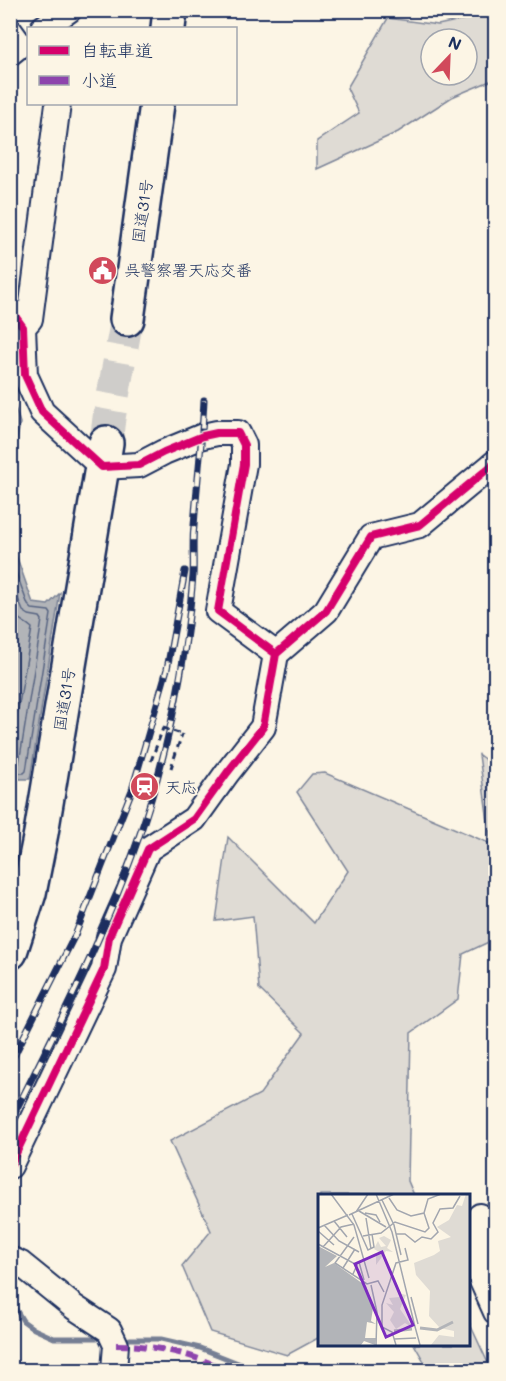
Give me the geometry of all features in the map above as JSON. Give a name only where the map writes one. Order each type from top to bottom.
[{"type":"highway","points":[[168,27],[170,10]]},
{"type":"highway","name":"国道31号","points":[[127,319],[157,105]]},
{"type":"highway","name":"国道31号","points":[[10,952],[29,893],[41,833],[104,455]]},
{"type":"street","points":[[47,27],[70,21]]},
{"type":"street","points":[[58,105],[30,319],[17,318],[25,375],[42,412],[104,455],[139,465],[203,436],[238,433],[244,445],[244,464],[218,612],[276,654]]},
{"type":"street","points":[[10,1166],[104,969],[109,937],[148,849],[194,819],[226,773],[263,727],[276,654],[326,611],[370,537],[420,525],[495,462]]},
{"type":"street","points":[[480,1216],[477,1256],[482,1281],[495,1311]]},
{"type":"street","points":[[10,1259],[21,1264],[74,1307],[109,1330],[116,1345],[114,1371]]},
{"type":"path","points":[[151,761],[163,728],[182,734],[171,768]]},
{"type":"shaded area","points":[[480,11],[495,11],[495,79],[479,86],[479,27],[419,27],[419,87],[476,87],[452,97],[398,132],[317,169],[317,141],[359,113],[347,88],[388,18],[438,25],[479,16]]},
{"type":"shaded area","points":[[479,755],[495,767],[495,939],[463,954],[458,999],[411,1033],[408,1181],[414,1194],[318,1194],[318,1338],[287,1355],[210,1332],[182,1266],[211,1231],[170,1141],[260,1094],[304,1033],[259,989],[253,916],[216,921],[228,837],[314,923],[348,871],[297,792],[312,774],[325,773],[491,844]]},
{"type":"shaded area","points":[[470,1324],[488,1363],[487,1370],[429,1370],[415,1345],[470,1345]]},
{"type":"water","points":[[11,395],[20,423],[11,469]]},
{"type":"water","points":[[10,538],[33,603],[48,605],[60,593],[30,779],[15,779],[11,786]]},
{"type":"waterway","points":[[10,1299],[23,1321],[54,1338],[105,1338]]},
{"type":"waterway","points":[[130,1339],[161,1339],[200,1348],[256,1370]]},
{"type":"tunnel","points":[[106,443],[127,319]]},
{"type":"railway","points":[[10,1122],[87,965],[121,885],[158,776],[178,691],[187,633],[193,576],[193,532],[204,400]]},
{"type":"railway","points":[[10,1064],[76,933],[132,790],[167,669],[185,571]]},
{"type":"marked path","points":[[116,1345],[173,1351],[227,1370]]},
{"type":"cycle path","points":[[10,309],[23,327],[25,375],[42,412],[102,467],[139,465],[203,436],[238,433],[244,445],[244,464],[218,611],[276,654]]},
{"type":"cycle path","points":[[10,1166],[104,969],[109,937],[148,849],[194,819],[263,727],[276,654],[326,611],[371,537],[420,525],[496,462]]},
{"type":"place","name":"呉警察署天応交番","points":[[103,270]]},
{"type":"place","name":"天応","points":[[144,787]]}]
